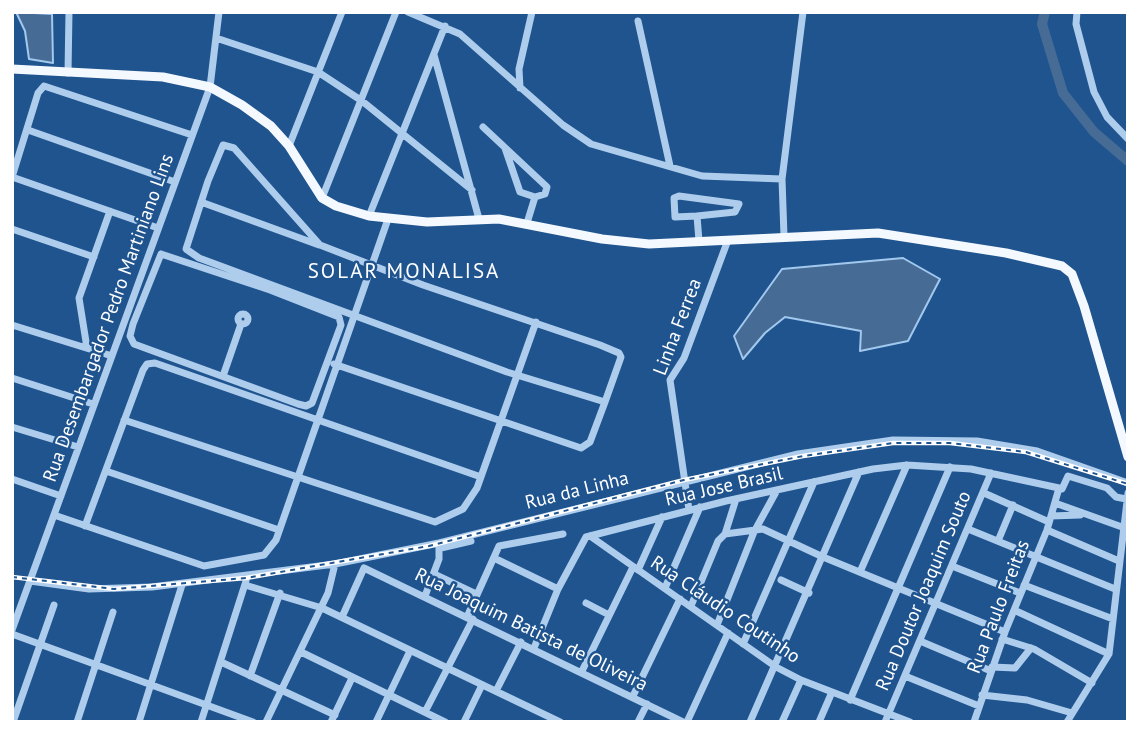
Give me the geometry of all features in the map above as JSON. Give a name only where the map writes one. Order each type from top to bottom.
[{"type":"main road","points":[[12,69],[163,77],[210,88],[251,111],[289,146],[322,198],[336,206],[369,216],[427,222],[479,219],[527,223],[620,241],[663,244],[878,233],[1006,253],[1062,266],[1075,281],[1128,457]]},
{"type":"street","points":[[68,73],[69,12]]},
{"type":"street","name":"Rua Desembargador Pedro Martiniano Lins","points":[[12,632],[210,88],[219,12]]},
{"type":"street","points":[[289,146],[342,12]]},
{"type":"street","points":[[322,198],[396,12]]},
{"type":"street","points":[[408,12],[460,34],[520,89],[591,144],[716,178],[782,179]]},
{"type":"street","points":[[520,89],[519,69],[532,12]]},
{"type":"street","points":[[784,236],[782,179],[803,12]]},
{"type":"street","points":[[1076,12],[1076,24],[1094,92],[1107,117],[1128,139]]},
{"type":"street","points":[[638,21],[670,166]]},
{"type":"street","points":[[369,216],[445,26]]},
{"type":"street","points":[[216,38],[318,72],[362,101],[472,191]]},
{"type":"street","points":[[433,55],[479,219]]},
{"type":"street","points":[[158,228],[12,177],[41,88],[47,86],[192,135]]},
{"type":"street","points":[[483,127],[546,184],[545,194],[535,197],[520,192],[505,148]]},
{"type":"street","points":[[28,130],[175,182]]},
{"type":"street","points":[[320,245],[230,144],[220,147],[186,249],[199,258],[516,375],[606,402]]},
{"type":"street","points":[[679,196],[739,203],[735,212],[697,216],[675,218],[674,198],[679,196]]},
{"type":"street","points":[[527,223],[535,197]]},
{"type":"street","points":[[201,202],[423,285],[536,322],[619,353],[621,357],[590,442],[581,448],[336,364]]},
{"type":"street","points":[[87,348],[79,300],[110,211]]},
{"type":"street","points":[[697,216],[699,241]]},
{"type":"street","points":[[54,515],[204,565],[264,555],[271,547],[386,218]]},
{"type":"street","points":[[12,229],[94,257]]},
{"type":"street","name":"Linha Ferrea","points":[[689,510],[670,380],[684,358],[728,240]]},
{"type":"street","points":[[164,254],[328,311],[341,320],[316,395],[309,406],[223,376],[134,344],[130,333],[158,258],[164,254]]},
{"type":"street","points":[[137,285],[146,287]]},
{"type":"street","points":[[124,420],[435,522],[463,509],[481,477],[536,322]]},
{"type":"street","points":[[223,376],[241,324]]},
{"type":"street","points":[[12,325],[111,356]]},
{"type":"street","points":[[85,526],[143,370],[147,364],[155,363],[481,477]]},
{"type":"street","points":[[12,378],[93,404]]},
{"type":"street","points":[[12,427],[78,447]]},
{"type":"street","name":"Rua da Linha","points":[[30,581],[89,589],[246,581],[440,545],[684,480],[798,454],[893,440],[978,441],[1037,452],[1128,483]]},
{"type":"street","points":[[860,572],[907,465]]},
{"type":"street","name":"Rua Jose Brasil","points":[[590,536],[700,507],[859,472],[907,465],[991,473],[1059,488]]},
{"type":"street","points":[[850,700],[950,467]]},
{"type":"street","points":[[106,471],[222,513],[277,529]]},
{"type":"street","points":[[750,722],[809,593],[859,472]]},
{"type":"street","name":"Rua Doutor Joaquim Souto","points":[[885,722],[991,473]]},
{"type":"street","points":[[1059,488],[1062,489],[1065,478],[1070,477],[1107,488],[1116,497],[1127,496],[1109,654],[1067,722]]},
{"type":"street","points":[[12,479],[61,496]]},
{"type":"street","points":[[743,644],[786,540],[814,482]]},
{"type":"street","name":"Rua Paulo Freitas","points":[[974,722],[1004,635],[1049,523],[1059,488]]},
{"type":"street","points":[[716,625],[754,532],[776,492]]},
{"type":"street","points":[[984,493],[1049,523],[1119,561]]},
{"type":"street","points":[[691,606],[718,541],[725,534],[736,499]]},
{"type":"street","points":[[1055,503],[1122,527]]},
{"type":"street","points":[[998,541],[1013,505]]},
{"type":"street","points":[[665,588],[700,507]]},
{"type":"street","points":[[1049,523],[1084,515]]},
{"type":"street","points":[[582,671],[662,517]]},
{"type":"street","points":[[725,534],[763,529],[1004,635],[1093,683]]},
{"type":"street","points":[[968,529],[1115,589]]},
{"type":"street","points":[[425,712],[470,618],[476,594],[502,545],[564,534]]},
{"type":"street","points":[[534,648],[558,589],[584,539],[590,536]]},
{"type":"street","name":"Rua Cláudio Coutinho","points":[[590,536],[776,667],[801,680],[910,722]]},
{"type":"street","points":[[425,596],[434,574],[440,545],[471,541]]},
{"type":"street","points":[[494,558],[558,589]]},
{"type":"street","points":[[266,722],[322,608],[335,564]]},
{"type":"street","points":[[952,566],[1020,593]]},
{"type":"street","name":"Rua Joaquim Batista de Oliveira","points":[[342,617],[364,568],[685,722]]},
{"type":"street","points":[[434,574],[476,594]]},
{"type":"street","points":[[781,580],[809,593]]},
{"type":"street","points":[[201,722],[246,581],[322,608],[560,722]]},
{"type":"street","points":[[139,722],[182,585]]},
{"type":"street","points":[[1024,585],[1113,619]]},
{"type":"street","points":[[250,676],[280,593]]},
{"type":"street","points":[[633,696],[680,599]]},
{"type":"street","points":[[586,603],[609,615]]},
{"type":"street","points":[[13,722],[54,605]]},
{"type":"street","points":[[1014,610],[1109,654]]},
{"type":"street","points":[[77,722],[113,612]]},
{"type":"street","points":[[12,632],[253,722]]},
{"type":"street","points":[[685,722],[728,633]]},
{"type":"street","points":[[920,641],[992,669],[1015,668],[1031,648]]},
{"type":"street","points":[[496,691],[521,642]]},
{"type":"street","points":[[376,722],[410,651]]},
{"type":"street","points":[[301,652],[445,722]]},
{"type":"street","points":[[221,662],[283,690],[333,718],[352,678]]},
{"type":"street","points":[[905,676],[979,706]]},
{"type":"street","points":[[782,722],[801,680]]},
{"type":"street","points":[[464,722],[482,685]]},
{"type":"street","points":[[819,722],[832,692]]},
{"type":"street","points":[[982,695],[1027,700],[1072,713]]},
{"type":"street","points":[[638,722],[647,704]]},
{"type":"water","points":[[16,12],[52,14],[53,63],[29,59],[25,31]]},
{"type":"water","points":[[903,258],[940,279],[908,341],[860,351],[861,331],[785,317],[765,333],[743,359],[734,336],[782,269]]},
{"type":"waterway","points":[[1045,12],[1042,24],[1063,93],[1094,132],[1128,161]]},
{"type":"railway","points":[[12,577],[114,589],[246,578],[429,546],[684,480],[803,456],[893,443],[950,443],[1026,452],[1128,484]]},
{"type":"district","name":"SOLAR MONALISA","points":[[404,272]]}]
